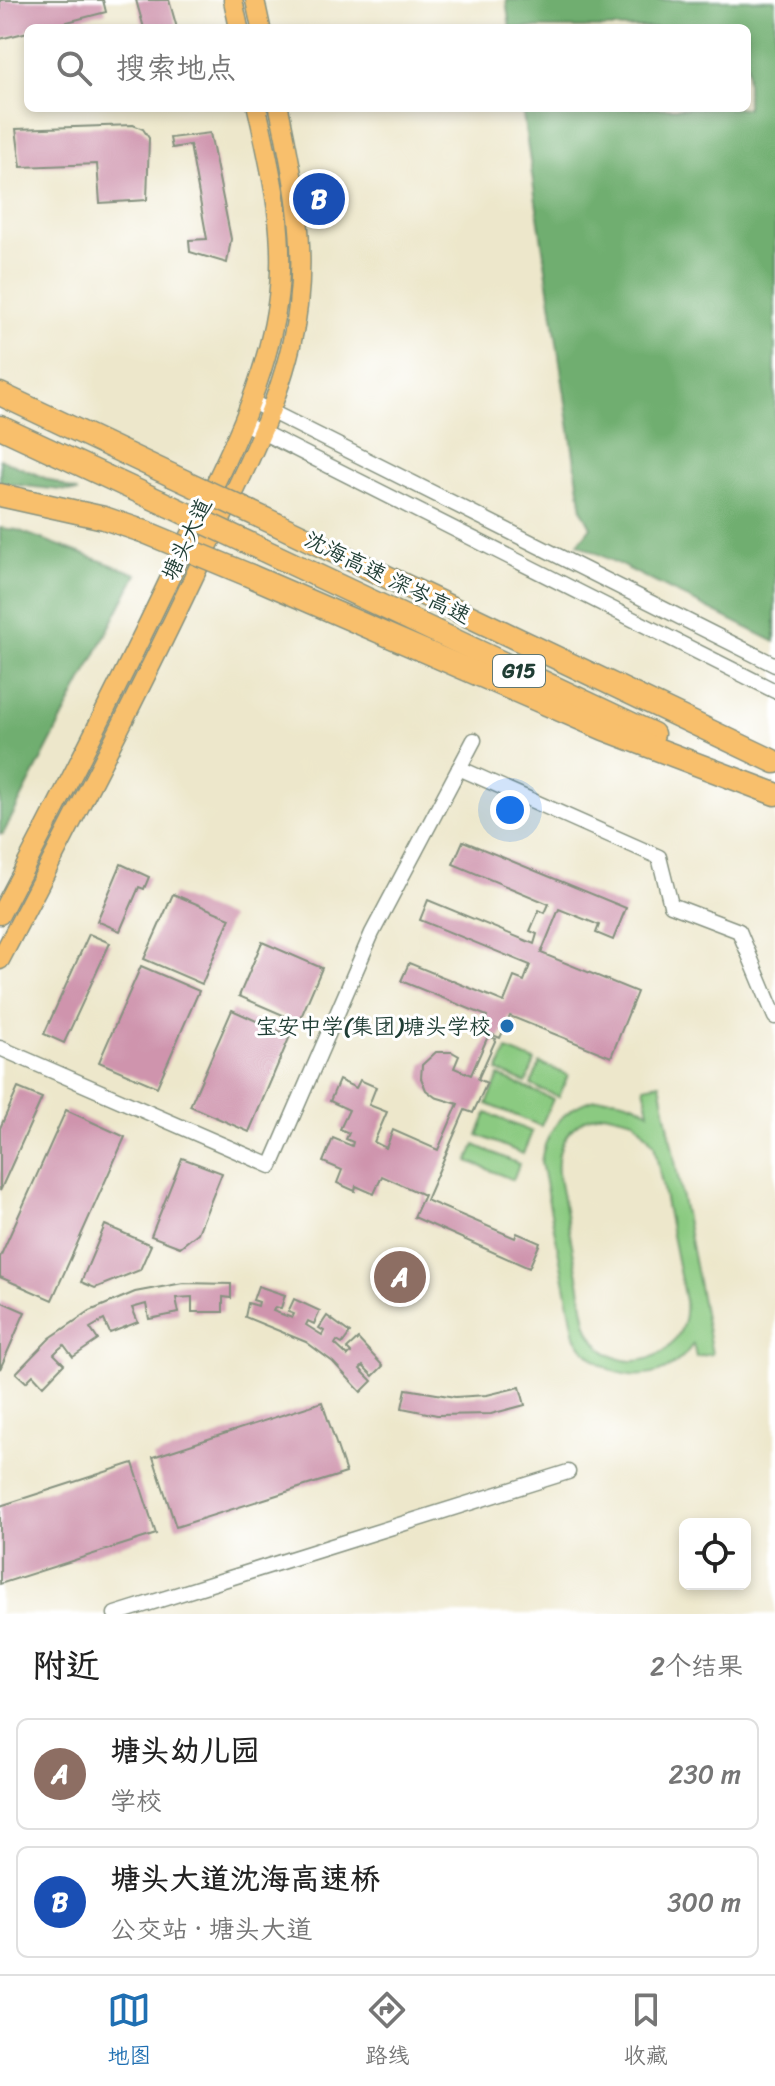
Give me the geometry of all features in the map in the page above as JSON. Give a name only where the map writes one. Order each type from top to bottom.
[{"type":"highway","name":"沈海高速 深岑高速","points":[[0,392],[775,762]]},
{"type":"highway","name":"沈海高速 深岑高速","points":[[0,427],[775,793]]},
{"type":"highway","points":[[0,495],[104,518],[145,532],[604,729],[775,793]]},
{"type":"main road","points":[[233,0],[238,24]]},
{"type":"main road","points":[[255,0],[260,24]]},
{"type":"main road","name":"塘头大道","points":[[0,915],[132,659],[242,422],[268,347],[281,265],[274,186],[258,112]]},
{"type":"main road","name":"塘头大道","points":[[0,960],[151,668],[269,410],[291,338],[302,266],[295,182],[280,112]]},
{"type":"street","points":[[250,401],[775,665]]},
{"type":"street","points":[[242,422],[775,691]]},
{"type":"street","points":[[0,1048],[271,1166],[372,933],[474,740]]},
{"type":"street","points":[[459,768],[659,857],[671,905],[739,931],[775,1017]]},
{"type":"street","points":[[115,1614],[568,1472]]},
{"type":"green space","points":[[506,0],[775,0],[775,642],[578,544],[591,527],[582,510],[523,112],[751,112],[751,24],[509,24]]},
{"type":"green space","points":[[0,459],[78,492],[0,483]]},
{"type":"green space","points":[[0,528],[17,530],[137,574],[3,834],[0,834]]},
{"type":"green space","points":[[507,1050],[535,1061],[526,1083],[498,1071]]},
{"type":"green space","points":[[540,1063],[568,1075],[559,1097],[531,1085]]},
{"type":"green space","points":[[499,1076],[553,1099],[541,1126],[487,1104]]},
{"type":"green space","points":[[660,1083],[712,1354],[696,1357],[693,1344],[680,1359],[665,1369],[649,1375],[632,1375],[600,1363],[586,1352],[575,1336],[541,1162],[554,1127],[580,1104],[614,1098],[631,1102],[649,1112],[644,1086]],"holes":[[[604,1113],[634,1120],[654,1144],[685,1301],[684,1322],[676,1339],[664,1351],[648,1359],[632,1361],[615,1357],[600,1347],[589,1330],[558,1161],[568,1133],[583,1120]]]},
{"type":"green space","points":[[487,1113],[532,1132],[523,1154],[478,1135]]},
{"type":"green space","points":[[475,1145],[519,1164],[513,1180],[468,1161]]},
{"type":"building","points":[[0,0],[103,0],[106,12],[60,24],[24,24],[24,33],[0,39]]},
{"type":"building","points":[[136,0],[169,0],[176,24],[143,24]]},
{"type":"building","points":[[133,125],[143,129],[149,138],[147,200],[100,203],[97,164],[21,167],[16,129]]},
{"type":"building","points":[[210,133],[231,239],[227,263],[190,252],[189,240],[207,239],[190,145],[172,148],[170,138]]},
{"type":"building","points":[[463,841],[626,908],[613,940],[596,933],[599,925],[559,909],[541,953],[637,992],[611,1057],[510,1016],[500,1038],[481,1030],[487,1016],[401,981],[409,963],[504,1002],[514,977],[524,981],[530,965],[420,920],[428,900],[534,944],[537,934],[530,931],[539,910],[545,913],[549,904],[453,864]]},
{"type":"building","points":[[121,864],[149,877],[144,889],[139,887],[120,931],[97,921]]},
{"type":"building","points":[[173,894],[230,918],[202,984],[144,959]]},
{"type":"building","points":[[89,934],[110,943],[64,1043],[44,1034]]},
{"type":"building","points":[[262,942],[322,968],[299,1022],[239,996]]},
{"type":"building","points":[[141,966],[199,991],[157,1087],[99,1062]]},
{"type":"building","points":[[232,1010],[290,1036],[249,1132],[190,1106]]},
{"type":"building","points":[[488,1036],[496,1039],[478,1079],[487,1083],[473,1113],[465,1110],[426,1200],[515,1238],[517,1233],[540,1243],[529,1268],[414,1217],[424,1195],[382,1176],[374,1194],[356,1186],[355,1191],[337,1183],[342,1170],[323,1162],[333,1138],[352,1146],[353,1142],[346,1139],[349,1133],[340,1129],[349,1110],[330,1101],[339,1080],[356,1088],[360,1080],[376,1087],[369,1105],[387,1112],[374,1142],[386,1148],[393,1130],[438,1150],[458,1104],[435,1097],[426,1090],[421,1078],[422,1065],[436,1052],[452,1052],[459,1056],[454,1068],[471,1075]]},
{"type":"building","points":[[18,1088],[42,1098],[0,1191],[0,1128]]},
{"type":"building","points":[[66,1110],[125,1137],[52,1300],[0,1277],[0,1257]]},
{"type":"building","points":[[182,1158],[222,1173],[198,1233],[180,1247],[151,1236]]},
{"type":"building","points":[[105,1225],[151,1245],[140,1270],[95,1288],[81,1282]]},
{"type":"building","points":[[183,1283],[231,1284],[231,1298],[223,1297],[223,1312],[192,1312],[192,1297],[176,1298],[179,1313],[149,1319],[146,1304],[132,1308],[138,1322],[110,1333],[104,1320],[90,1328],[98,1340],[73,1357],[64,1345],[59,1349],[54,1354],[64,1364],[43,1386],[33,1375],[26,1382],[16,1373],[50,1338],[90,1311],[135,1292]]},
{"type":"building","points":[[258,1286],[285,1295],[281,1308],[275,1307],[273,1311],[292,1318],[294,1314],[288,1312],[294,1299],[320,1311],[314,1324],[308,1321],[306,1325],[322,1335],[324,1331],[319,1328],[327,1316],[350,1333],[342,1344],[337,1341],[335,1344],[348,1356],[351,1353],[347,1349],[358,1339],[383,1366],[373,1376],[363,1366],[360,1369],[372,1381],[361,1392],[333,1362],[306,1342],[245,1317],[248,1303],[258,1306],[259,1302],[253,1300]]},
{"type":"building","points":[[0,1301],[25,1312],[0,1369]]},
{"type":"building","points":[[520,1387],[525,1405],[491,1414],[437,1415],[402,1408],[406,1389],[455,1397],[487,1395]]},
{"type":"building","points":[[322,1402],[346,1473],[176,1527],[153,1457]]},
{"type":"building","points":[[133,1463],[156,1534],[0,1584],[0,1506]]},
{"type":"place","name":"塘头大道沈海高速桥","points":[[319,199]]},
{"type":"place","name":"宝安中学(集团)塘头学校","points":[[507,1026]]},
{"type":"place","name":"塘头幼儿园","points":[[400,1277]]}]
